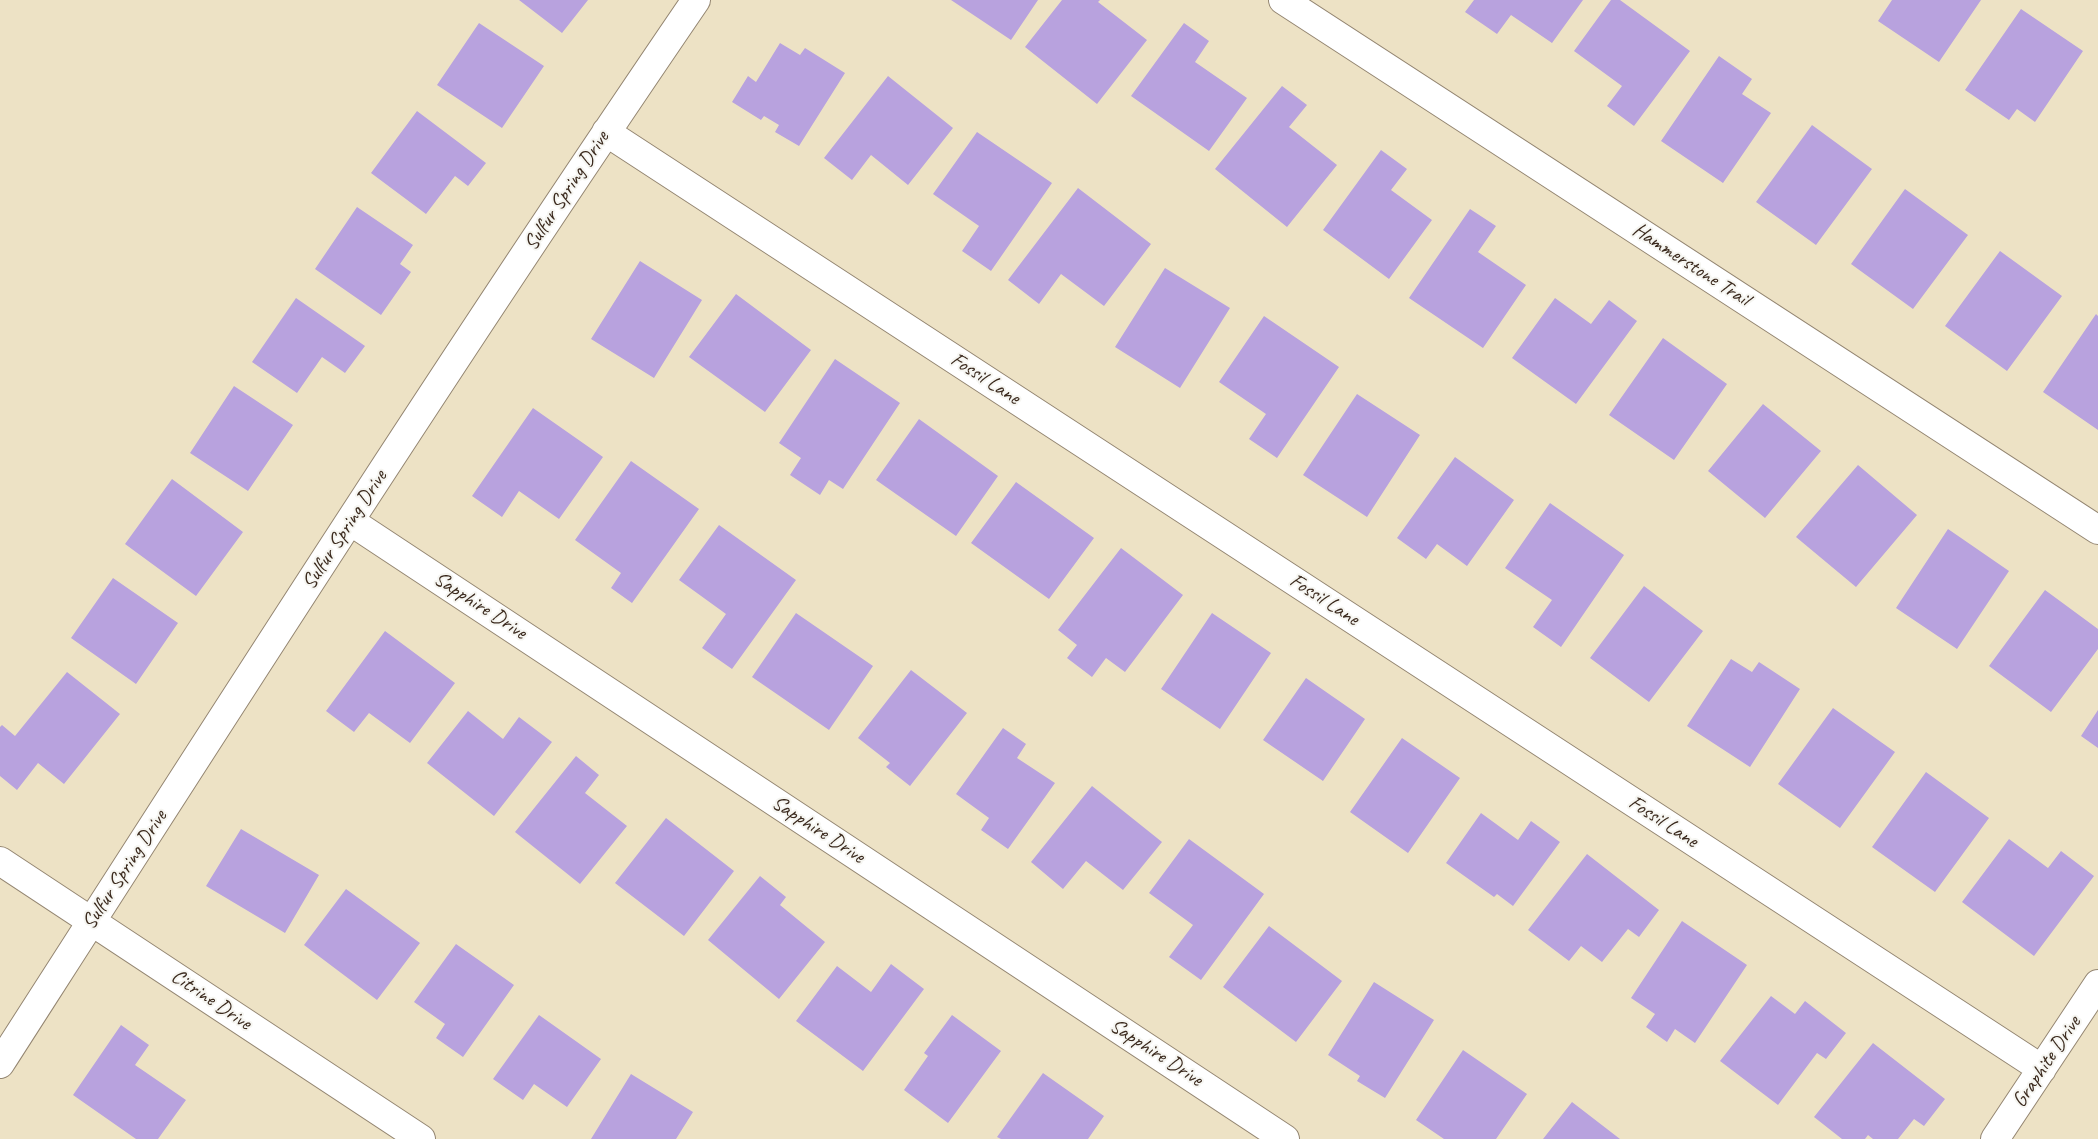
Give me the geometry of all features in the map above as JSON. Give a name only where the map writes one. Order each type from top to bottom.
[{"type":"street","name":"Sulfur Spring Drive","points":[[0,1064],[350,521],[606,132],[696,0]]},
{"type":"street","name":"Hammerstone Trail","points":[[1283,0],[2098,530]]},
{"type":"street","name":"Fossil Lane","points":[[606,132],[2042,1069]]},
{"type":"street","name":"Sapphire Drive","points":[[350,521],[1285,1139]]},
{"type":"street","name":"Citrine Drive","points":[[0,861],[422,1139]]},
{"type":"street","name":"Graphite Drive","points":[[1995,1139],[2098,984]]},
{"type":"building","points":[[519,0],[588,0],[562,33]]},
{"type":"building","points":[[951,0],[1038,0],[1011,40]]},
{"type":"building","points":[[1062,0],[1100,0],[1098,2],[1147,40],[1097,104],[1025,47]]},
{"type":"building","points":[[1474,0],[1583,0],[1552,43],[1511,15],[1497,34],[1465,12]]},
{"type":"building","points":[[1611,0],[1620,0],[1690,51],[1634,126],[1607,106],[1622,86],[1574,51]]},
{"type":"building","points":[[1892,0],[1981,0],[1939,62],[1878,21]]},
{"type":"building","points":[[2021,9],[2083,51],[2035,122],[2017,109],[2009,120],[1965,90]]},
{"type":"building","points":[[479,23],[544,66],[502,128],[437,85]]},
{"type":"building","points":[[1184,23],[1209,41],[1195,62],[1247,98],[1209,151],[1131,96]]},
{"type":"building","points":[[780,43],[800,55],[805,48],[845,73],[799,146],[775,132],[779,125],[764,116],[761,120],[732,102],[748,76],[756,82]]},
{"type":"building","points":[[1719,56],[1752,79],[1742,94],[1771,113],[1723,183],[1661,141]]},
{"type":"building","points":[[888,76],[953,128],[908,185],[871,155],[852,180],[824,158]]},
{"type":"building","points":[[1282,86],[1307,105],[1289,127],[1337,165],[1287,227],[1215,169]]},
{"type":"building","points":[[417,111],[486,163],[468,186],[455,176],[426,214],[371,173]]},
{"type":"building","points":[[1812,125],[1872,169],[1816,245],[1756,202]]},
{"type":"building","points":[[977,132],[1052,183],[991,271],[962,251],[979,226],[933,194]]},
{"type":"building","points":[[1381,150],[1407,169],[1391,190],[1432,220],[1389,279],[1323,230]]},
{"type":"building","points":[[1078,188],[1151,244],[1104,306],[1061,274],[1039,304],[1008,280]]},
{"type":"building","points":[[1905,189],[1968,235],[1913,309],[1851,264]]},
{"type":"building","points":[[357,207],[413,245],[400,264],[411,272],[381,315],[315,269]]},
{"type":"building","points":[[1470,209],[1496,226],[1478,252],[1526,285],[1483,348],[1409,298]]},
{"type":"building","points":[[2000,251],[2062,296],[2007,371],[1945,326]]},
{"type":"building","points":[[640,261],[702,300],[654,378],[591,339]]},
{"type":"building","points":[[1165,268],[1230,308],[1180,388],[1115,347]]},
{"type":"building","points":[[736,294],[811,350],[765,412],[689,357]]},
{"type":"building","points":[[296,298],[365,346],[345,373],[322,357],[297,393],[252,362]]},
{"type":"building","points":[[1555,298],[1591,324],[1609,300],[1637,321],[1576,404],[1512,358]]},
{"type":"building","points":[[2096,314],[2098,316],[2098,430],[2043,392]]},
{"type":"building","points":[[1264,316],[1339,367],[1277,458],[1249,439],[1266,414],[1219,382]]},
{"type":"building","points":[[1663,338],[1727,384],[1674,460],[1609,415]]},
{"type":"building","points":[[835,359],[900,403],[843,489],[829,480],[820,495],[790,475],[801,458],[779,443]]},
{"type":"building","points":[[234,386],[293,425],[248,491],[190,453]]},
{"type":"building","points":[[1357,394],[1420,435],[1367,517],[1303,475]]},
{"type":"building","points":[[1763,404],[1821,451],[1765,518],[1708,471]]},
{"type":"building","points":[[533,408],[603,457],[559,519],[519,491],[502,517],[472,496]]},
{"type":"building","points":[[919,419],[998,476],[956,536],[876,480]]},
{"type":"building","points":[[1455,457],[1514,500],[1467,566],[1437,544],[1426,559],[1397,538]]},
{"type":"building","points":[[631,461],[699,509],[632,603],[611,588],[621,573],[575,540]]},
{"type":"building","points":[[1858,465],[1917,515],[1856,587],[1796,537]]},
{"type":"building","points":[[172,479],[243,532],[196,596],[125,544]]},
{"type":"building","points":[[1016,482],[1094,538],[1049,599],[971,543]]},
{"type":"building","points":[[1550,503],[1624,555],[1561,647],[1533,627],[1552,600],[1505,568]]},
{"type":"building","points":[[719,525],[796,580],[732,669],[702,648],[726,614],[679,580]]},
{"type":"building","points":[[1948,529],[2009,571],[1957,649],[1896,608]]},
{"type":"building","points":[[1121,548],[1183,595],[1125,672],[1106,658],[1092,677],[1067,658],[1077,645],[1058,630]]},
{"type":"building","points":[[113,578],[178,623],[136,684],[71,638]]},
{"type":"building","points":[[1644,586],[1703,631],[1649,702],[1590,658]]},
{"type":"building","points":[[2045,590],[2098,629],[2098,649],[2051,712],[1989,666]]},
{"type":"building","points":[[796,613],[873,666],[829,730],[752,677]]},
{"type":"building","points":[[1212,613],[1271,653],[1220,729],[1161,689]]},
{"type":"building","points":[[385,631],[455,683],[410,743],[369,713],[354,732],[326,711]]},
{"type":"building","points":[[1731,659],[1752,672],[1759,662],[1800,689],[1750,767],[1687,726]]},
{"type":"building","points":[[911,670],[967,713],[910,786],[886,767],[890,763],[858,738]]},
{"type":"building","points":[[67,672],[120,714],[64,784],[38,763],[17,790],[0,776],[0,727],[2,725],[15,736]]},
{"type":"building","points":[[1306,678],[1365,719],[1323,781],[1263,740]]},
{"type":"building","points":[[1833,708],[1895,752],[1840,828],[1778,784]]},
{"type":"building","points":[[2098,710],[2098,748],[2081,736]]},
{"type":"building","points":[[468,711],[503,739],[519,717],[552,742],[494,816],[427,763]]},
{"type":"building","points":[[1003,728],[1026,744],[1017,758],[1055,783],[1008,849],[981,830],[989,818],[956,794]]},
{"type":"building","points":[[1402,738],[1460,778],[1408,853],[1350,812]]},
{"type":"building","points":[[576,756],[599,775],[585,793],[627,826],[580,884],[515,832]]},
{"type":"building","points":[[1926,772],[1989,818],[1935,892],[1872,847]]},
{"type":"building","points":[[1092,786],[1162,842],[1123,890],[1086,861],[1063,889],[1031,862]]},
{"type":"building","points":[[1481,813],[1518,840],[1531,821],[1560,842],[1513,906],[1497,894],[1494,897],[1446,863]]},
{"type":"building","points":[[666,818],[734,871],[684,936],[615,883]]},
{"type":"building","points":[[241,829],[319,875],[285,933],[206,886]]},
{"type":"building","points":[[1189,839],[1264,894],[1201,980],[1169,957],[1193,925],[1149,893]]},
{"type":"building","points":[[2009,839],[2048,868],[2061,851],[2094,876],[2034,956],[1962,902]]},
{"type":"building","points":[[1587,854],[1659,910],[1639,937],[1628,929],[1602,962],[1581,946],[1569,961],[1528,930]]},
{"type":"building","points":[[760,876],[786,897],[780,905],[825,942],[779,999],[708,940]]},
{"type":"building","points":[[346,889],[420,943],[377,1000],[304,945]]},
{"type":"building","points":[[1682,921],[1747,965],[1695,1043],[1675,1029],[1667,1042],[1646,1027],[1655,1014],[1631,998]]},
{"type":"building","points":[[1269,926],[1342,981],[1296,1042],[1223,987]]},
{"type":"building","points":[[456,944],[514,985],[463,1057],[436,1038],[445,1024],[414,1002]]},
{"type":"building","points":[[891,964],[924,989],[863,1071],[796,1021],[837,966],[871,992]]},
{"type":"building","points":[[1374,982],[1434,1020],[1385,1098],[1357,1081],[1360,1076],[1328,1055]]},
{"type":"building","points":[[1771,996],[1795,1014],[1805,1001],[1846,1033],[1826,1059],[1817,1053],[1778,1105],[1720,1061]]},
{"type":"building","points":[[539,1015],[601,1059],[567,1107],[534,1084],[523,1100],[493,1079]]},
{"type":"building","points":[[952,1015],[1001,1051],[948,1123],[904,1090],[928,1056],[924,1053]]},
{"type":"building","points":[[121,1025],[149,1045],[135,1065],[186,1100],[158,1139],[136,1139],[73,1095]]},
{"type":"building","points":[[1873,1043],[1945,1099],[1924,1126],[1914,1119],[1898,1139],[1873,1139],[1868,1135],[1865,1139],[1842,1139],[1814,1117]]},
{"type":"building","points":[[1463,1050],[1527,1094],[1496,1139],[1444,1139],[1416,1120]]},
{"type":"building","points":[[1043,1073],[1104,1116],[1088,1139],[1001,1139],[997,1137]]},
{"type":"building","points":[[631,1074],[693,1112],[676,1139],[591,1139]]},
{"type":"building","points":[[1572,1102],[1620,1139],[1543,1139]]}]
